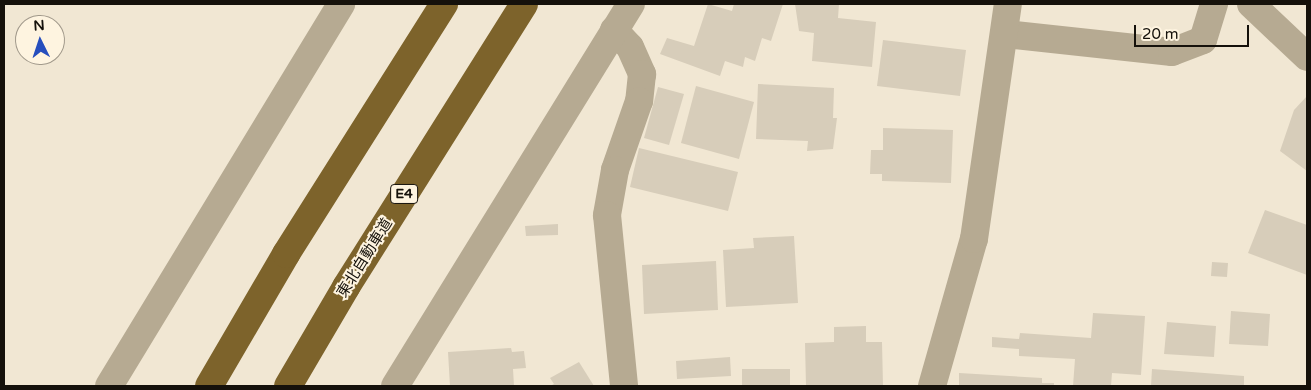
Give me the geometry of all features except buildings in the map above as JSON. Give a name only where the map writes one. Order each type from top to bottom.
[{"type":"highway","points":[[210,386],[286,254],[444,4]]},
{"type":"highway","name":"東北自動車道","points":[[288,386],[346,286],[524,4]]},
{"type":"street","points":[[109,386],[341,4]]},
{"type":"street","points":[[395,386],[631,4]]},
{"type":"street","points":[[932,386],[974,239],[1006,34],[1008,4]]},
{"type":"street","points":[[1006,34],[1172,52],[1203,40],[1214,4]]},
{"type":"street","points":[[1251,4],[1307,57]]},
{"type":"street","points":[[614,30],[630,47],[642,74],[639,101],[615,170],[606,215],[624,386]]}]
